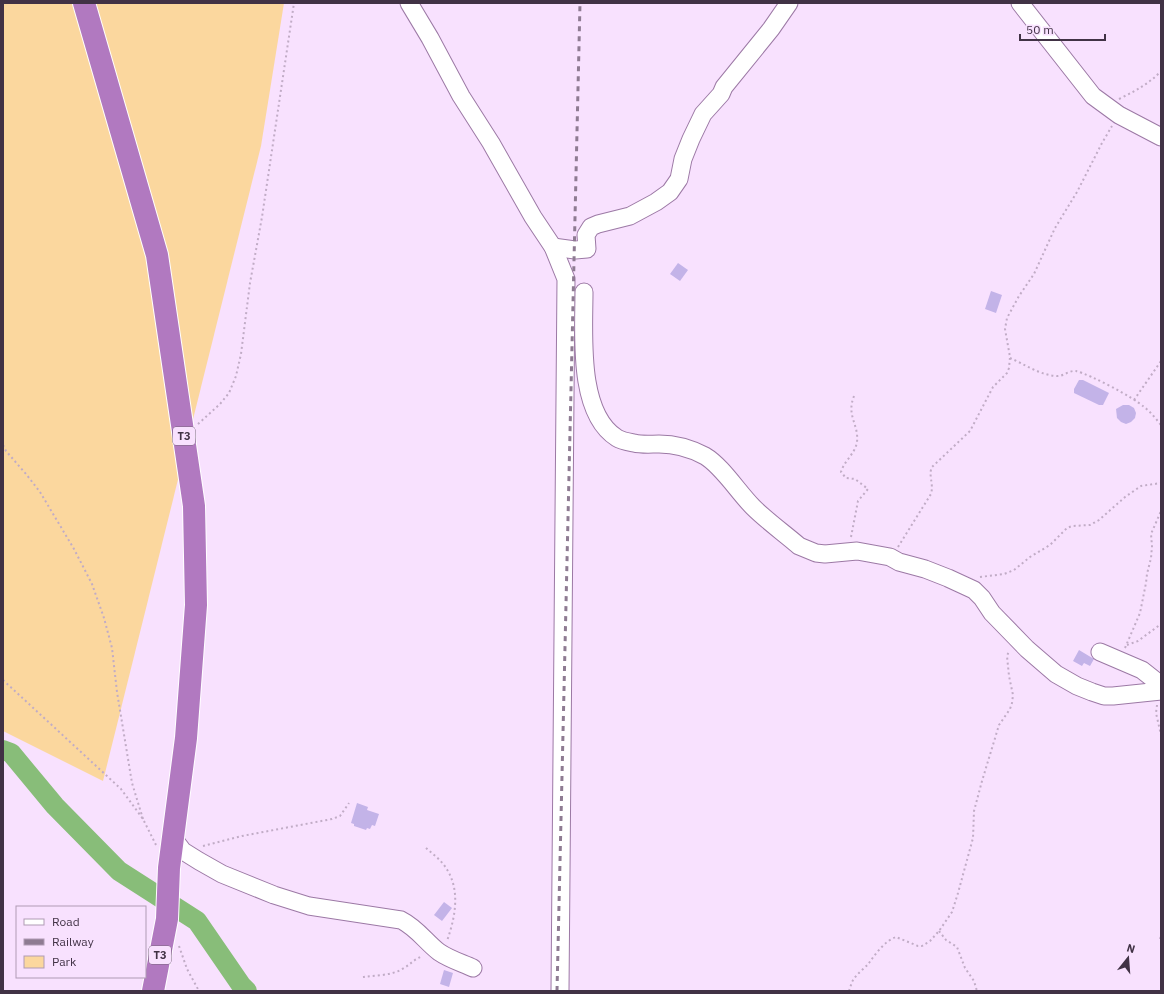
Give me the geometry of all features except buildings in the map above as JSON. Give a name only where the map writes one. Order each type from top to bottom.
[{"type":"highway","name":"T3","points":[[84,3],[157,255],[194,506],[196,605],[179,845],[168,874],[167,923],[153,991]]},
{"type":"street","points":[[409,3],[430,38],[461,96],[491,143],[533,217],[553,247],[566,279],[560,991]]},
{"type":"street","points":[[553,247],[575,250],[587,249],[586,235],[591,227],[630,216],[656,202],[670,192],[679,179],[683,159],[691,138],[703,114],[721,94],[724,87],[771,29],[789,3]]},
{"type":"street","points":[[1020,3],[1082,84],[1093,96],[1113,111],[1161,137]]},
{"type":"street","points":[[584,292],[586,384],[594,409],[601,420],[617,438],[637,444],[676,444],[691,449],[706,457],[716,465],[754,508],[800,546],[816,553],[825,554],[857,550],[890,557],[899,562],[925,569],[974,590],[982,598],[992,614],[1016,639],[1056,674],[1077,686],[1104,696],[1160,689]]},
{"type":"street","points":[[1100,652],[1122,652],[1160,689]]},
{"type":"street","points":[[179,845],[222,874],[281,898],[309,906],[401,920],[410,924],[441,953],[473,968]]},
{"type":"path","points":[[184,436],[220,404],[229,393],[236,376],[241,354],[250,283],[262,217],[294,3]]},
{"type":"path","points":[[890,557],[931,494],[933,489],[930,470],[974,426],[993,387],[1007,373],[1010,357],[1005,329],[1006,318],[1034,274],[1055,228],[1077,192],[1102,143],[1115,102],[1140,89],[1153,80],[1161,71]]},
{"type":"path","points":[[1010,357],[1054,376],[1060,376],[1077,371],[1134,400],[1144,407],[1161,425]]},
{"type":"path","points":[[1134,400],[1161,361]]},
{"type":"path","points":[[846,552],[851,536],[858,501],[868,489],[855,479],[846,478],[841,472],[853,453],[857,443],[857,432],[851,412],[854,396]]},
{"type":"path","points":[[3,445],[6,451],[40,492],[74,549],[94,591],[104,618],[112,648],[117,692],[132,783],[143,819],[168,874]]},
{"type":"path","points":[[961,584],[981,577],[1004,574],[1014,570],[1030,557],[1050,545],[1068,528],[1072,526],[1095,523],[1107,515],[1126,497],[1141,486],[1161,483]]},
{"type":"path","points":[[1122,652],[1140,613],[1151,558],[1151,534],[1161,510]]},
{"type":"path","points":[[1122,652],[1161,624]]},
{"type":"path","points":[[849,991],[852,982],[874,954],[894,937],[918,946],[922,946],[930,941],[952,912],[956,903],[973,838],[974,812],[982,781],[998,730],[1012,703],[1013,695],[1007,656],[1016,639]]},
{"type":"path","points":[[3,680],[121,789],[143,819]]},
{"type":"path","points":[[1160,689],[1156,714],[1161,735]]},
{"type":"path","points":[[179,845],[242,836],[332,819],[340,816],[348,803]]},
{"type":"path","points":[[363,977],[390,974],[404,968],[416,958],[441,953],[451,930],[456,902],[451,878],[446,868],[439,859],[426,848]]},
{"type":"path","points":[[167,923],[175,938],[187,969],[199,991]]},
{"type":"path","points":[[938,931],[946,940],[957,947],[965,968],[974,980],[977,991]]},
{"type":"green space","points":[[3,3],[284,3],[261,146],[103,781],[3,731]]},
{"type":"waterway","points":[[3,750],[11,753],[55,806],[119,871],[197,921],[241,985],[247,991]]},
{"type":"railway","points":[[557,991],[580,3]]}]
